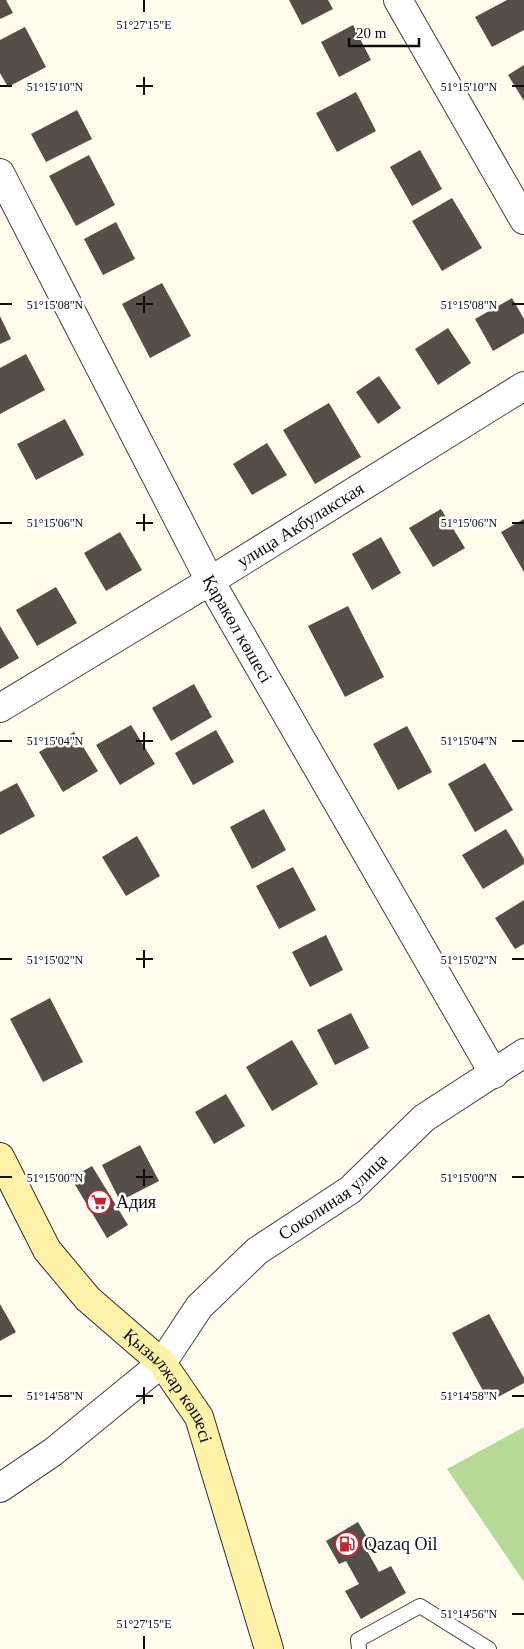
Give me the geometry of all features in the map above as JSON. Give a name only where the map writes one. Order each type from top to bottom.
[{"type":"street","points":[[398,0],[524,220]]},
{"type":"street","name":"Қаракөл көшесі","points":[[0,173],[210,581],[494,1074]]},
{"type":"street","name":"улица Акбулакская","points":[[0,708],[210,581],[524,386]]},
{"type":"street","name":"Соколиная улица","points":[[0,1488],[54,1452],[162,1363],[199,1307],[257,1251],[350,1190],[424,1118],[524,1053]]},
{"type":"street","name":"Қызылжар көшесі","points":[[0,1157],[47,1250],[88,1299],[162,1363],[199,1417],[269,1649]]},
{"type":"lane","points":[[359,1649],[358,1640],[420,1606],[489,1649]]},
{"type":"green space","points":[[524,1427],[524,1582],[447,1469]]},
{"type":"building","points":[[0,0],[6,0],[13,13],[0,19]]},
{"type":"building","points":[[289,0],[328,0],[333,9],[302,25]]},
{"type":"building","points":[[507,0],[524,0],[524,30],[492,47],[475,17]]},
{"type":"building","points":[[353,25],[371,60],[339,77],[321,42]]},
{"type":"building","points":[[25,27],[46,67],[8,87],[0,73],[0,40]]},
{"type":"building","points":[[524,65],[524,101],[508,75]]},
{"type":"building","points":[[356,92],[376,131],[337,152],[316,113]]},
{"type":"building","points":[[77,110],[92,139],[46,162],[31,134]]},
{"type":"building","points":[[420,150],[442,189],[412,206],[390,167]]},
{"type":"building","points":[[89,155],[115,205],[76,226],[49,176]]},
{"type":"building","points":[[452,198],[482,248],[442,271],[412,221]]},
{"type":"building","points":[[116,222],[135,259],[103,275],[84,239]]},
{"type":"building","points":[[162,283],[191,336],[150,358],[122,304]]},
{"type":"building","points":[[512,298],[524,319],[524,333],[493,351],[475,319]]},
{"type":"building","points":[[0,316],[11,339],[0,344]]},
{"type":"building","points":[[448,328],[471,363],[438,385],[415,349]]},
{"type":"building","points":[[26,354],[45,390],[0,414],[0,368]]},
{"type":"building","points":[[379,376],[401,408],[378,424],[356,392]]},
{"type":"building","points":[[329,403],[361,457],[315,484],[283,430]]},
{"type":"building","points":[[65,419],[84,455],[36,480],[17,444]]},
{"type":"building","points":[[267,443],[287,475],[252,495],[233,464]]},
{"type":"building","points":[[441,509],[465,548],[433,567],[409,528]]},
{"type":"building","points":[[524,519],[524,572],[501,532]]},
{"type":"building","points":[[120,532],[142,570],[106,591],[84,553]]},
{"type":"building","points":[[381,537],[401,573],[372,590],[352,554]]},
{"type":"building","points":[[56,587],[77,623],[37,646],[16,610]]},
{"type":"building","points":[[348,606],[384,677],[345,697],[308,626]]},
{"type":"building","points":[[0,626],[19,658],[0,669]]},
{"type":"building","points":[[194,684],[212,717],[171,741],[152,708]]},
{"type":"building","points":[[131,725],[155,764],[120,785],[96,745]]},
{"type":"building","points":[[407,726],[432,772],[398,790],[373,744]]},
{"type":"building","points":[[216,730],[234,762],[193,785],[175,753]]},
{"type":"building","points":[[74,732],[98,771],[63,792],[39,752]]},
{"type":"building","points":[[485,763],[513,810],[475,832],[448,784]]},
{"type":"building","points":[[17,783],[35,816],[0,835],[0,792]]},
{"type":"building","points":[[264,809],[286,850],[252,869],[230,827]]},
{"type":"building","points":[[506,829],[524,859],[524,864],[483,889],[462,855]]},
{"type":"building","points":[[137,836],[160,876],[126,896],[102,857]]},
{"type":"building","points":[[293,867],[316,910],[279,929],[256,886]]},
{"type":"building","points":[[524,900],[524,944],[515,949],[495,918]]},
{"type":"building","points":[[326,935],[343,970],[310,987],[292,952]]},
{"type":"building","points":[[50,998],[83,1062],[43,1082],[10,1019]]},
{"type":"building","points":[[351,1013],[369,1048],[335,1065],[317,1030]]},
{"type":"building","points":[[292,1040],[318,1084],[272,1111],[246,1067]]},
{"type":"building","points":[[226,1094],[245,1126],[214,1144],[195,1112]]},
{"type":"building","points":[[140,1145],[159,1181],[120,1201],[102,1165]]},
{"type":"building","name":"Адия","points":[[92,1166],[128,1225],[107,1238],[71,1178]]},
{"type":"building","points":[[0,1304],[16,1332],[0,1341]]},
{"type":"building","points":[[489,1314],[524,1378],[524,1383],[489,1402],[452,1333]]},
{"type":"building","points":[[358,1522],[372,1546],[366,1549],[379,1572],[391,1566],[406,1593],[361,1619],[345,1591],[359,1584],[346,1561],[339,1564],[326,1541]]},
{"type":"place","name":"Адия","points":[[99,1202]]},
{"type":"place","name":"Qazaq Oil","points":[[347,1544]]}]
